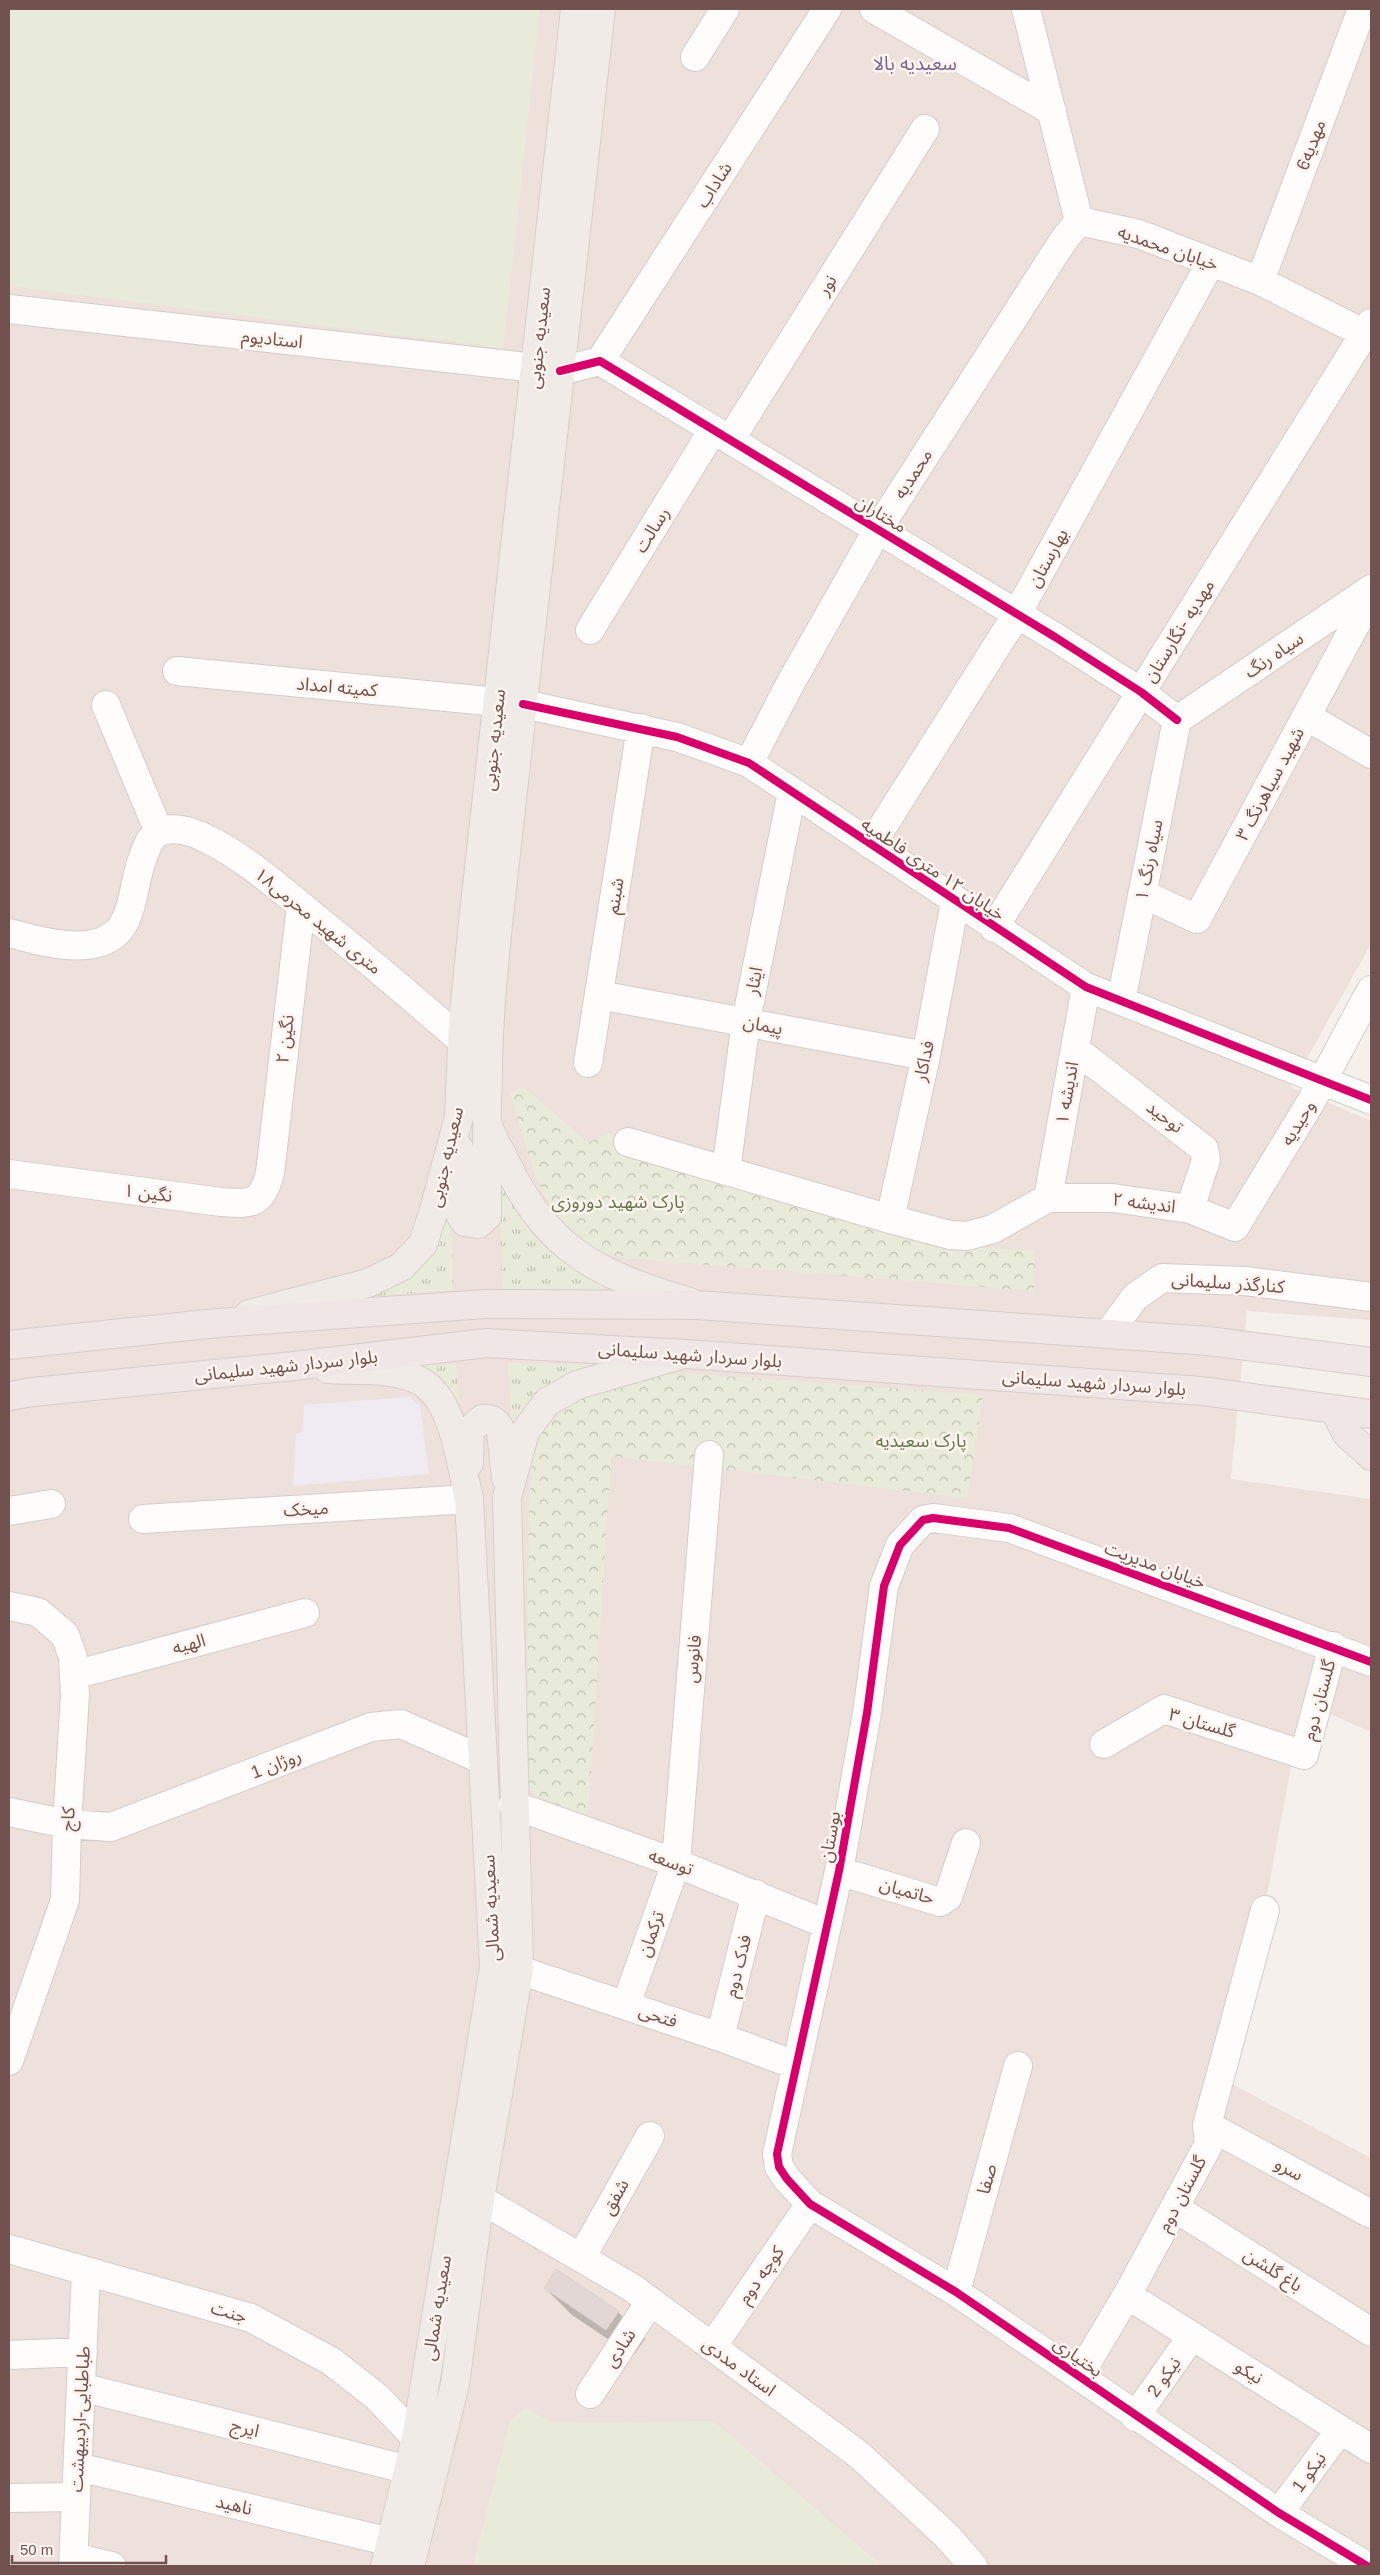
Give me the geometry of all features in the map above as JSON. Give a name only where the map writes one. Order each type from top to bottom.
[{"type":"highway","points":[[9,1345],[217,1323],[485,1304],[697,1305],[1208,1341],[1371,1362]]},
{"type":"highway","name":"بلوار سردار شهید سلیمانی","points":[[9,1396],[32,1392],[294,1366],[486,1343],[685,1354],[1202,1391],[1371,1414]]},
{"type":"highway","points":[[1334,1409],[1347,1434],[1371,1456]]},
{"type":"main road","name":"سعیدیه جنوبی","points":[[548,370],[575,9]]},
{"type":"main road","name":"سعیدیه جنوبی","points":[[217,1323],[368,1283],[401,1268],[423,1244],[434,1210],[459,1117],[462,1040],[510,703],[548,370],[602,9]]},
{"type":"main road","name":"سعیدیه جنوبی","points":[[510,703],[488,1028],[487,1123],[516,1183],[528,1203],[549,1230],[577,1256],[611,1275],[697,1305]]},
{"type":"main road","points":[[459,1117],[460,1214],[465,1222],[473,1225],[482,1223],[488,1216],[487,1123]]},
{"type":"main road","name":"سعیدیه شمالی","points":[[388,2554],[416,2438],[519,1970],[513,1805],[507,1497],[525,1432],[547,1402],[578,1385],[685,1354]]},
{"type":"main road","name":"سعیدیه شمالی","points":[[294,1366],[397,1374],[420,1381],[438,1396],[453,1430],[469,1499],[494,1967],[468,2197],[455,2384],[410,2566]]},
{"type":"main road","points":[[469,1499],[470,1430],[477,1422],[487,1419],[496,1423],[501,1432],[507,1497]]},
{"type":"street","points":[[695,57],[725,9]]},
{"type":"street","name":"شاداب","points":[[600,361],[827,9]]},
{"type":"street","points":[[874,9],[1052,111]]},
{"type":"street","points":[[1026,9],[1079,221]]},
{"type":"street","name":"مهدیه6","points":[[1260,281],[1362,9]]},
{"type":"street","name":"نور","points":[[722,435],[925,129]]},
{"type":"street","name":"خیابان محمدیه","points":[[1079,221],[1138,234],[1260,281],[1369,331]]},
{"type":"street","name":"محمدیه","points":[[749,763],[790,684],[878,530],[1063,241],[1079,221]]},
{"type":"street","name":"بهارستان","points":[[871,845],[1017,614],[1211,262]]},
{"type":"street","name":"استادیوم","points":[[9,309],[548,370]]},
{"type":"street","name":"مهدیه -نگارستان","points":[[994,928],[1369,331]]},
{"type":"street","points":[[548,370],[600,361]]},
{"type":"street","name":"مختاران","points":[[600,361],[1017,614],[1141,692],[1177,720]]},
{"type":"street","name":"رسالت","points":[[590,630],[722,435]]},
{"type":"street","name":"سیاه رنگ","points":[[1177,720],[1371,589]]},
{"type":"street","name":"شهید سیاهرنگ ۳","points":[[1143,894],[1197,919],[1371,596]]},
{"type":"street","name":"کمیته امداد","points":[[177,671],[510,703]]},
{"type":"street","name":"خیابان ۱۲ متری فاطمیه","points":[[510,703],[641,728],[677,737],[749,763],[994,928],[1086,987],[1371,1100]]},
{"type":"street","points":[[9,933],[47,943],[83,945],[100,943],[116,934],[125,921],[131,907],[144,852],[153,837],[159,832],[106,705]]},
{"type":"street","points":[[1306,716],[1371,754]]},
{"type":"street","name":"سیاه رنگ ۱","points":[[1121,1001],[1177,720]]},
{"type":"street","name":"شبنم","points":[[588,1063],[641,728]]},
{"type":"street","name":"ایثار","points":[[726,1171],[746,1021],[792,792]]},
{"type":"street","name":"۱۸متری شهید محرمی","points":[[159,832],[182,830],[216,843],[301,906],[402,988],[462,1040]]},
{"type":"street","name":"فداکار","points":[[890,1219],[926,1056],[955,902]]},
{"type":"street","name":"نگین ۲","points":[[270,1173],[301,906]]},
{"type":"street","name":"اندیشه ۱","points":[[1048,1198],[1086,987]]},
{"type":"street","name":"وحیدیه","points":[[1235,1227],[1322,1080],[1371,990]]},
{"type":"street","name":"پیمان","points":[[599,995],[926,1056]]},
{"type":"street","name":"توحید","points":[[1075,1049],[1204,1149],[1206,1160],[1190,1210]]},
{"type":"street","points":[[628,1142],[950,1235],[967,1236],[993,1229],[1048,1198]]},
{"type":"street","name":"نگین ۱","points":[[9,1174],[245,1204],[256,1200],[262,1194],[270,1173]]},
{"type":"street","name":"اندیشه ۲","points":[[1048,1198],[1113,1198],[1190,1210],[1235,1227]]},
{"type":"street","name":"کنارگذر سلیمانی","points":[[1108,1334],[1135,1297],[1162,1278],[1245,1281],[1371,1297]]},
{"type":"street","name":"فانوس","points":[[676,1863],[709,1455]]},
{"type":"street","name":"میخک","points":[[143,1519],[469,1499]]},
{"type":"street","points":[[9,1511],[51,1504]]},
{"type":"street","name":"خیابان مدیریت","points":[[923,1520],[933,1518],[1009,1528],[1333,1646],[1371,1662]]},
{"type":"street","name":"بوستان","points":[[779,2167],[777,2154],[839,1870],[867,1713],[884,1586],[900,1545],[923,1520]]},
{"type":"street","name":"کاج","points":[[9,1606],[38,1612],[65,1635],[73,1657],[75,1695],[67,1824],[65,1900],[9,2061]]},
{"type":"street","name":"الهیه","points":[[74,1675],[305,1613]]},
{"type":"street","name":"گلستان دوم","points":[[1304,1755],[1333,1646]]},
{"type":"street","name":"گلستان ۳","points":[[1104,1744],[1164,1709],[1304,1755]]},
{"type":"street","name":"روژان 1","points":[[9,1812],[67,1824],[111,1827],[371,1727],[401,1724],[484,1760]]},
{"type":"street","name":"توسعه","points":[[513,1805],[676,1863],[826,1924]]},
{"type":"street","name":"حاتمیان","points":[[839,1870],[940,1902],[948,1897],[966,1844]]},
{"type":"street","name":"ترکمان","points":[[626,2005],[676,1863]]},
{"type":"street","name":"فدک دوم","points":[[720,2037],[756,1894]]},
{"type":"street","name":"گلستان دوم","points":[[1079,2376],[1127,2295],[1209,2144],[1207,2125],[1265,1910]]},
{"type":"street","name":"فتحی","points":[[519,1970],[720,2037],[795,2065]]},
{"type":"street","name":"صفا","points":[[956,2292],[1018,2066]]},
{"type":"street","name":"سرو","points":[[1207,2125],[1371,2214]]},
{"type":"street","name":"شفق","points":[[581,2258],[650,2136]]},
{"type":"street","name":"بختیاری","points":[[779,2167],[787,2179],[810,2204],[956,2292],[1079,2376],[1135,2417],[1279,2514],[1367,2566]]},
{"type":"street","name":"استاد مددی","points":[[468,2197],[581,2258],[650,2302],[712,2347],[858,2454],[946,2535],[973,2566]]},
{"type":"street","name":"کوچه دوم","points":[[712,2347],[810,2204]]},
{"type":"street","name":"باغ گلشن","points":[[1175,2208],[1371,2332]]},
{"type":"street","name":"جنت","points":[[9,2249],[251,2318],[331,2361],[377,2397],[416,2438]]},
{"type":"street","name":"طباطبایی-اردیبهشت","points":[[73,2562],[86,2271]]},
{"type":"street","name":"نیکو","points":[[1127,2295],[1371,2449]]},
{"type":"street","name":"شادی","points":[[590,2394],[650,2302]]},
{"type":"street","name":"نیکو 2","points":[[1135,2417],[1192,2336]]},
{"type":"street","points":[[9,2355],[83,2352]]},
{"type":"street","name":"ایرج","points":[[81,2387],[408,2470]]},
{"type":"street","name":"نیکو 1","points":[[1279,2514],[1340,2430]]},
{"type":"street","name":"ناهید","points":[[78,2467],[388,2554]]},
{"type":"street","points":[[9,2498],[76,2497]]},
{"type":"street","points":[[73,2562],[112,2566]]},
{"type":"shaded area","points":[[9,9],[1371,9],[1371,944],[1291,1087],[1371,1121],[1371,1320],[1247,1311],[1231,1479],[1371,1499],[1371,1732],[1303,1702],[1232,2084],[1371,2158],[1371,2566],[9,2566]]},
{"type":"shaded area","points":[[410,1397],[420,1406],[429,1474],[293,1486],[296,1434],[303,1432],[304,1405]]},
{"type":"green space","points":[[9,9],[540,9],[503,348],[9,286]]},
{"type":"green space","name":"پارک شهید دوروزی","points":[[524,1087],[588,1143],[610,1132],[623,1150],[873,1230],[969,1247],[1035,1251],[1034,1291],[624,1258],[592,1248],[574,1236],[560,1220],[538,1180],[510,1093]]},
{"type":"green space","points":[[499,1169],[521,1219],[541,1243],[566,1261],[621,1290],[502,1289]]},
{"type":"green space","points":[[451,1178],[453,1290],[361,1297],[387,1287]]},
{"type":"green space","points":[[508,1363],[609,1365],[564,1381],[536,1396],[517,1419],[512,1435]]},
{"type":"green space","points":[[403,1365],[456,1365],[462,1430]]},
{"type":"green space","name":"پارک سعیدیه","points":[[696,1374],[983,1395],[967,1498],[611,1456],[588,1818],[534,1794],[527,1783],[529,1511],[534,1455],[540,1438],[548,1425],[575,1403],[591,1394],[643,1377]]},
{"type":"green space","points":[[526,2408],[553,2423],[714,2421],[882,2566],[473,2566],[510,2421]]},
{"type":"building","points":[[556,2269],[619,2311],[606,2330],[544,2288]]},
{"type":"cycle path","points":[[560,371],[600,361],[1055,637],[1141,692],[1177,720]]},
{"type":"cycle path","points":[[523,704],[677,737],[749,763],[1086,987],[1371,1100]]},
{"type":"cycle path","points":[[1367,2566],[1279,2513],[956,2292],[810,2204],[787,2179],[779,2167],[777,2154],[839,1871],[867,1713],[884,1586],[900,1545],[923,1520],[933,1518],[1009,1528],[1371,1662]]},
{"type":"district","name":"سعيدیه بالا","points":[[915,63]]}]
